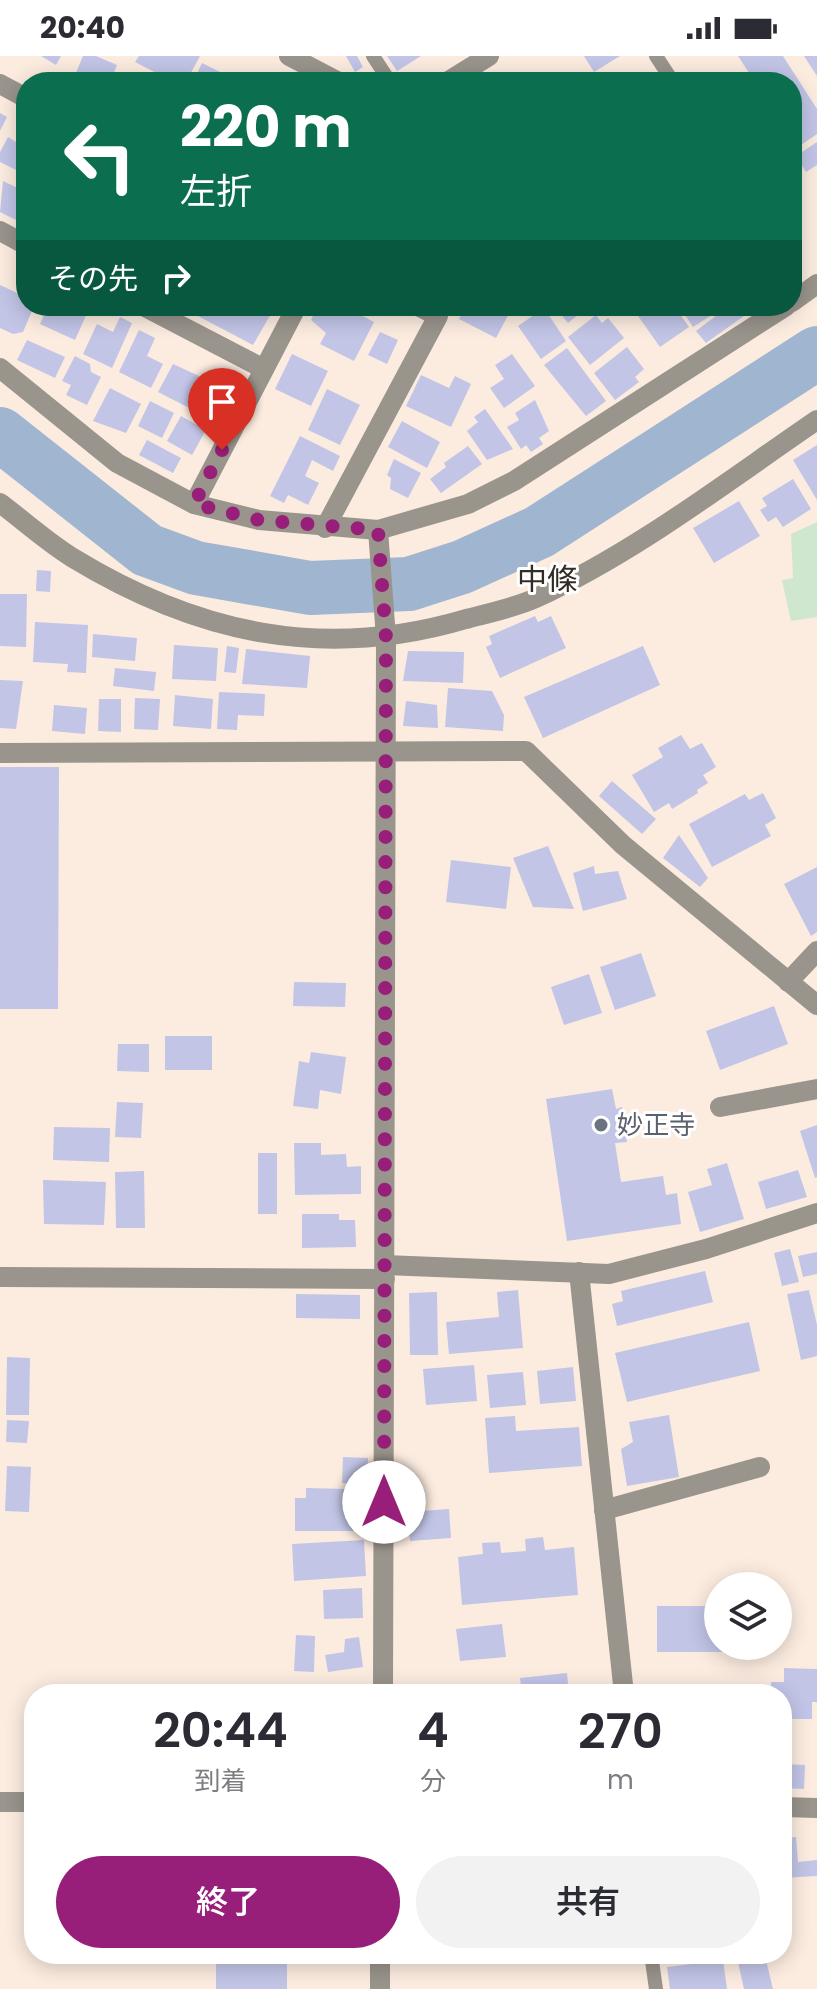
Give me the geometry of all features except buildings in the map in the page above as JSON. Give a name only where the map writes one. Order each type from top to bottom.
[{"type":"street","points":[[289,56],[320,72]]},
{"type":"street","points":[[463,72],[489,56]]},
{"type":"street","points":[[162,316],[264,369]]},
{"type":"street","points":[[194,504],[292,316]]},
{"type":"street","points":[[325,528],[438,316]]},
{"type":"street","points":[[0,368],[117,463],[194,504],[259,520],[378,534],[468,504],[514,481],[770,316]]},
{"type":"street","points":[[0,503],[71,557],[145,597],[220,626],[351,641],[386,632],[425,632],[533,600],[611,558],[817,420]]},
{"type":"street","points":[[378,534],[386,632],[383,1684]]},
{"type":"street","points":[[0,753],[526,751],[604,828],[817,1005]]},
{"type":"street","points":[[788,982],[817,951]]},
{"type":"street","points":[[720,1107],[817,1089]]},
{"type":"street","points":[[0,1277],[385,1272],[609,1274],[706,1249],[817,1213]]},
{"type":"street","points":[[579,1272],[623,1684]]},
{"type":"street","points":[[604,1510],[760,1467]]},
{"type":"street","points":[[0,1802],[24,1802]]},
{"type":"street","points":[[792,1807],[817,1808]]},
{"type":"street","points":[[380,1964],[380,1989]]},
{"type":"lane","points":[[652,1964],[656,1989]]},
{"type":"green space","points":[[817,522],[817,617],[791,621],[782,580],[793,578],[791,534]]},
{"type":"waterway","points":[[0,434],[147,550],[196,568],[310,588],[409,584],[462,567],[539,532],[817,353]]},
{"type":"place","name":"妙正寺","points":[[601,1125]]},
{"type":"district","name":"中條","points":[[547,580]]},
{"type":"route","points":[[222,450],[194,504],[259,520],[325,528],[378,530],[386,638],[384,1502]]}]
